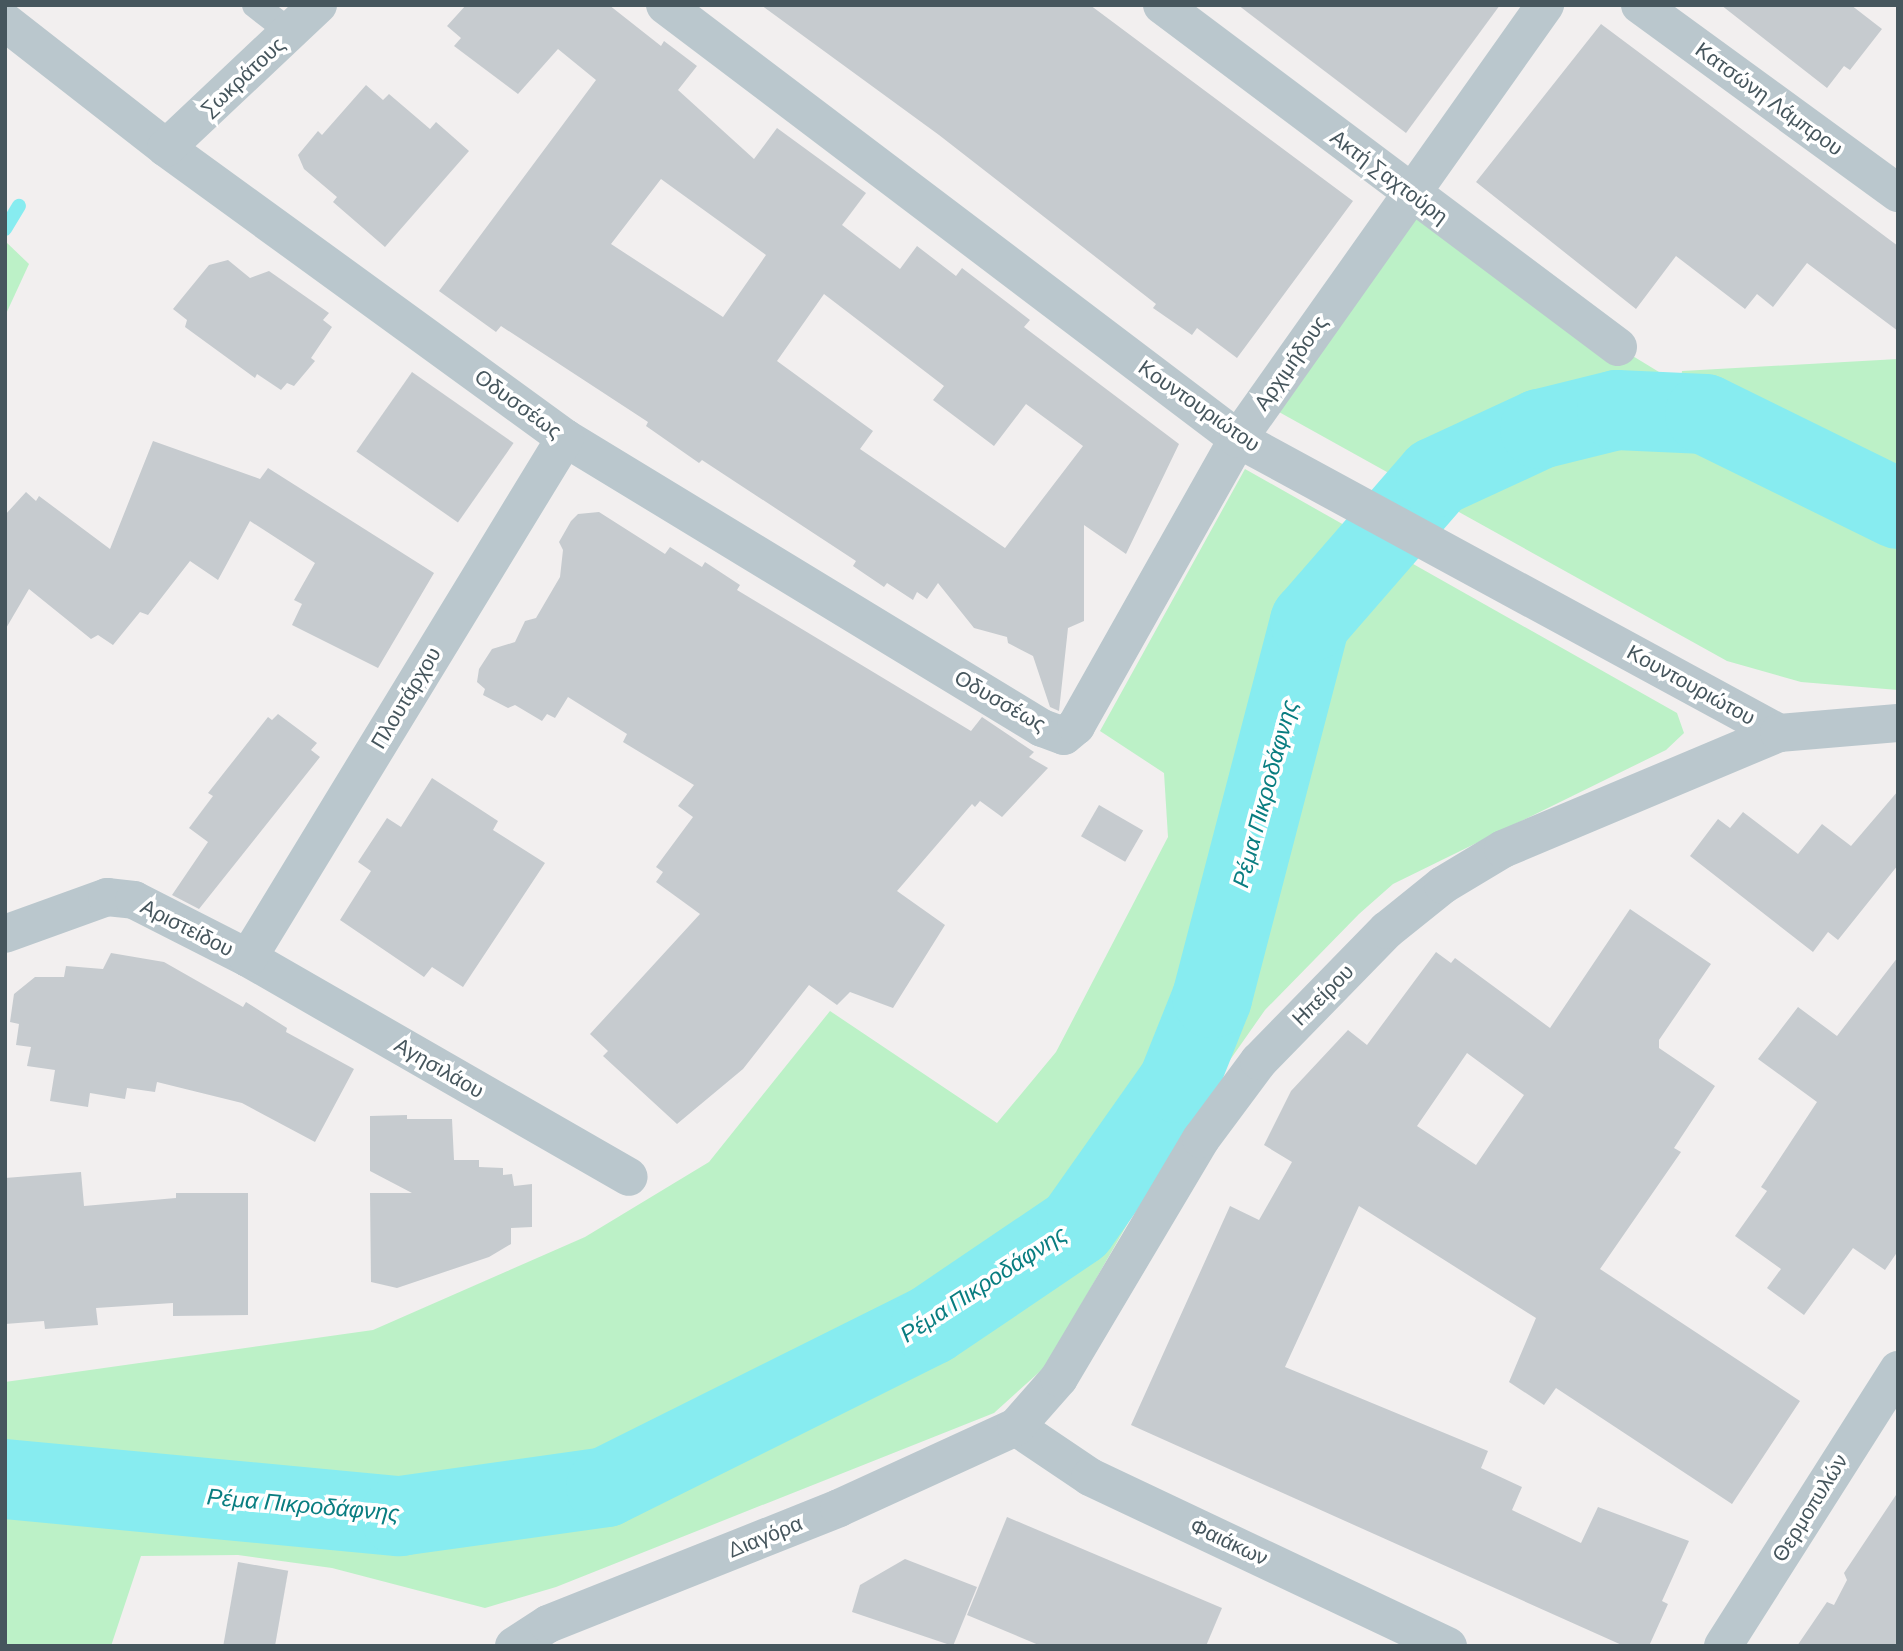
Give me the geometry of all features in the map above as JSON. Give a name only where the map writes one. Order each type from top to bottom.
[{"type":"street","name":"Σωκράτους","points":[[166,148],[318,5]]},
{"type":"street","name":"Κουντουριώτου","points":[[666,5],[1238,439],[1482,568],[1779,733]]},
{"type":"street","name":"Ακτή Σαχτούρη","points":[[1162,5],[1409,193],[1618,347]]},
{"type":"street","name":"Αρχιμήδους","points":[[1064,736],[1076,726],[1238,439],[1409,193],[1545,5]]},
{"type":"street","name":"Κατσώνη Λάμπρου","points":[[1640,5],[1898,193]]},
{"type":"street","name":"Οδυσσέως","points":[[5,22],[166,148],[565,438],[1042,728],[1064,736]]},
{"type":"street","name":"Πλουτάρχου","points":[[248,958],[565,438]]},
{"type":"street","name":"Ηπείρου","points":[[1016,1427],[1059,1378],[1201,1139],[1259,1061],[1387,930],[1444,885],[1503,849],[1779,733],[1898,723]]},
{"type":"street","name":"Αριστείδου","points":[[5,934],[107,897],[134,900],[248,958]]},
{"type":"street","name":"Αγησιλάου","points":[[248,958],[629,1177]]},
{"type":"street","name":"Θερμοπυλών","points":[[1723,1646],[1898,1370]]},
{"type":"street","name":"Διαγόρα","points":[[514,1646],[548,1624],[851,1503],[1016,1427]]},
{"type":"street","name":"Φαιάκων","points":[[1016,1427],[1090,1477],[1448,1646]]},
{"type":"lane","points":[[255,5],[290,32]]},
{"type":"green space","points":[[1410,207],[1618,347],[1841,483],[1847,477],[1681,380],[1682,371],[1898,359],[1898,690],[1801,682],[1727,661],[1270,407]]},
{"type":"green space","points":[[5,241],[29,264],[5,316]]},
{"type":"green space","points":[[1245,469],[1677,713],[1684,733],[1666,750],[1393,884],[1359,914],[1265,1010],[1183,1127],[1046,1366],[994,1413],[556,1587],[485,1608],[332,1568],[238,1555],[141,1556],[111,1646],[5,1646],[5,1382],[373,1330],[585,1237],[709,1162],[830,1011],[997,1123],[1056,1052],[1168,837],[1164,773],[1100,731]]},
{"type":"building","points":[[466,5],[609,5],[661,46],[664,41],[697,66],[678,90],[754,159],[777,128],[866,193],[842,225],[900,269],[917,246],[956,276],[962,268],[1030,320],[1024,327],[1179,444],[1126,554],[1084,525],[1084,621],[1068,628],[1059,711],[1050,707],[1033,656],[1008,643],[1007,637],[974,628],[938,583],[927,599],[917,592],[913,600],[887,583],[884,587],[853,566],[856,561],[702,460],[699,463],[646,426],[648,422],[501,326],[496,332],[439,291],[596,80],[558,49],[518,94],[454,46],[461,38],[447,26]],"holes":[[[661,179],[766,255],[723,317],[611,244]],[[824,294],[944,386],[933,400],[994,446],[1026,404],[1083,446],[1005,548],[860,449],[873,431],[777,361]]]},
{"type":"building","points":[[761,5],[1090,5],[1353,201],[1237,358],[1197,328],[1192,335],[1153,308],[1156,304],[939,135]]},
{"type":"building","points":[[1238,5],[1500,5],[1406,133]]},
{"type":"building","points":[[1721,5],[1851,5],[1882,29],[1850,70],[1844,66],[1827,88]]},
{"type":"building","points":[[1601,24],[1898,246],[1898,331],[1807,263],[1773,307],[1757,294],[1745,309],[1676,256],[1636,309],[1476,182]]},
{"type":"building","points":[[366,85],[383,100],[389,94],[430,129],[436,122],[469,151],[385,247],[333,202],[337,197],[304,169],[298,155],[318,131],[322,135]]},
{"type":"building","points":[[228,260],[250,278],[269,271],[329,313],[323,320],[332,327],[311,358],[315,361],[294,386],[287,383],[281,390],[257,374],[255,378],[185,327],[187,320],[173,309],[209,265]]},
{"type":"building","points":[[412,372],[514,443],[458,523],[356,451]]},
{"type":"building","points":[[153,441],[260,479],[268,468],[434,573],[378,668],[292,625],[302,604],[294,600],[315,563],[250,521],[218,580],[190,561],[148,615],[140,612],[113,645],[98,635],[91,639],[29,589],[5,630],[5,515],[26,492],[36,501],[39,496],[110,549]]},
{"type":"building","points":[[599,512],[665,554],[670,547],[702,567],[705,562],[740,585],[737,590],[971,731],[982,717],[1034,752],[1029,757],[1048,768],[1002,817],[980,801],[975,807],[972,804],[897,891],[945,925],[893,1008],[850,992],[837,1005],[809,985],[743,1069],[677,1124],[603,1056],[608,1051],[590,1034],[700,914],[656,882],[663,872],[656,867],[693,817],[678,806],[694,785],[623,742],[627,734],[568,697],[555,718],[547,714],[542,721],[515,705],[508,708],[483,695],[485,689],[477,682],[479,669],[492,649],[515,642],[525,621],[536,618],[560,577],[563,550],[559,542],[571,521],[578,514]]},
{"type":"building","points":[[278,714],[317,743],[311,750],[320,757],[199,909],[172,895],[208,842],[189,828],[213,796],[208,793],[268,717],[272,720]]},
{"type":"building","points":[[432,778],[498,821],[493,830],[545,863],[463,987],[432,967],[424,977],[340,920],[371,871],[358,862],[387,818],[401,827]]},
{"type":"building","points":[[1898,791],[1898,865],[1838,940],[1828,932],[1813,952],[1690,856],[1718,819],[1730,828],[1743,812],[1798,854],[1822,824],[1851,846]]},
{"type":"building","points":[[1099,805],[1143,830],[1125,862],[1081,836]]},
{"type":"building","points":[[1630,909],[1711,964],[1659,1040],[1659,1048],[1715,1086],[1674,1148],[1681,1152],[1600,1269],[1800,1401],[1732,1504],[1556,1388],[1544,1405],[1509,1382],[1536,1318],[1359,1206],[1285,1367],[1488,1451],[1481,1468],[1522,1487],[1512,1510],[1581,1543],[1598,1507],[1689,1541],[1662,1601],[1668,1604],[1649,1646],[1624,1646],[1131,1425],[1230,1206],[1259,1220],[1292,1162],[1264,1145],[1291,1091],[1348,1030],[1367,1045],[1436,952],[1451,963],[1455,958],[1550,1028]],"holes":[[[1467,1053],[1524,1095],[1476,1165],[1417,1126]]]},
{"type":"building","points":[[111,953],[164,962],[243,1007],[246,1002],[287,1028],[286,1032],[354,1069],[315,1142],[242,1103],[157,1082],[155,1092],[127,1088],[125,1099],[90,1093],[88,1107],[50,1101],[55,1070],[27,1066],[31,1047],[16,1045],[19,1024],[10,1022],[14,994],[35,977],[64,977],[66,966],[103,969]]},
{"type":"building","points":[[1898,957],[1898,1251],[1885,1270],[1853,1248],[1804,1315],[1767,1288],[1781,1269],[1735,1236],[1767,1191],[1761,1187],[1817,1102],[1758,1059],[1798,1007],[1837,1036]]},
{"type":"building","points":[[407,1115],[407,1119],[452,1119],[454,1160],[479,1160],[479,1167],[503,1168],[503,1175],[512,1174],[514,1186],[532,1184],[532,1227],[511,1228],[511,1244],[489,1257],[397,1288],[371,1282],[370,1193],[412,1193],[370,1171],[370,1116]]},
{"type":"building","points":[[81,1172],[84,1206],[176,1198],[176,1193],[248,1193],[248,1315],[173,1316],[173,1303],[96,1308],[98,1325],[45,1329],[44,1321],[5,1324],[5,1178]]},
{"type":"building","points":[[1898,1492],[1898,1646],[1797,1646],[1827,1602],[1834,1605],[1847,1580],[1844,1573]]},
{"type":"building","points":[[1007,1517],[1222,1608],[1206,1646],[1041,1646],[967,1615]]},
{"type":"building","points":[[905,1559],[977,1587],[953,1646],[852,1612],[860,1585]]},
{"type":"building","points":[[238,1562],[288,1571],[275,1646],[223,1646]]},
{"type":"waterway","points":[[5,229],[19,206]]},
{"type":"waterway","name":"Ρέμα Πικροδάφνης","points":[[5,1479],[400,1516],[606,1487],[931,1325],[1077,1226],[1178,1083],[1212,998],[1310,622],[1436,477],[1540,429],[1617,410],[1705,414],[1898,509]]}]
